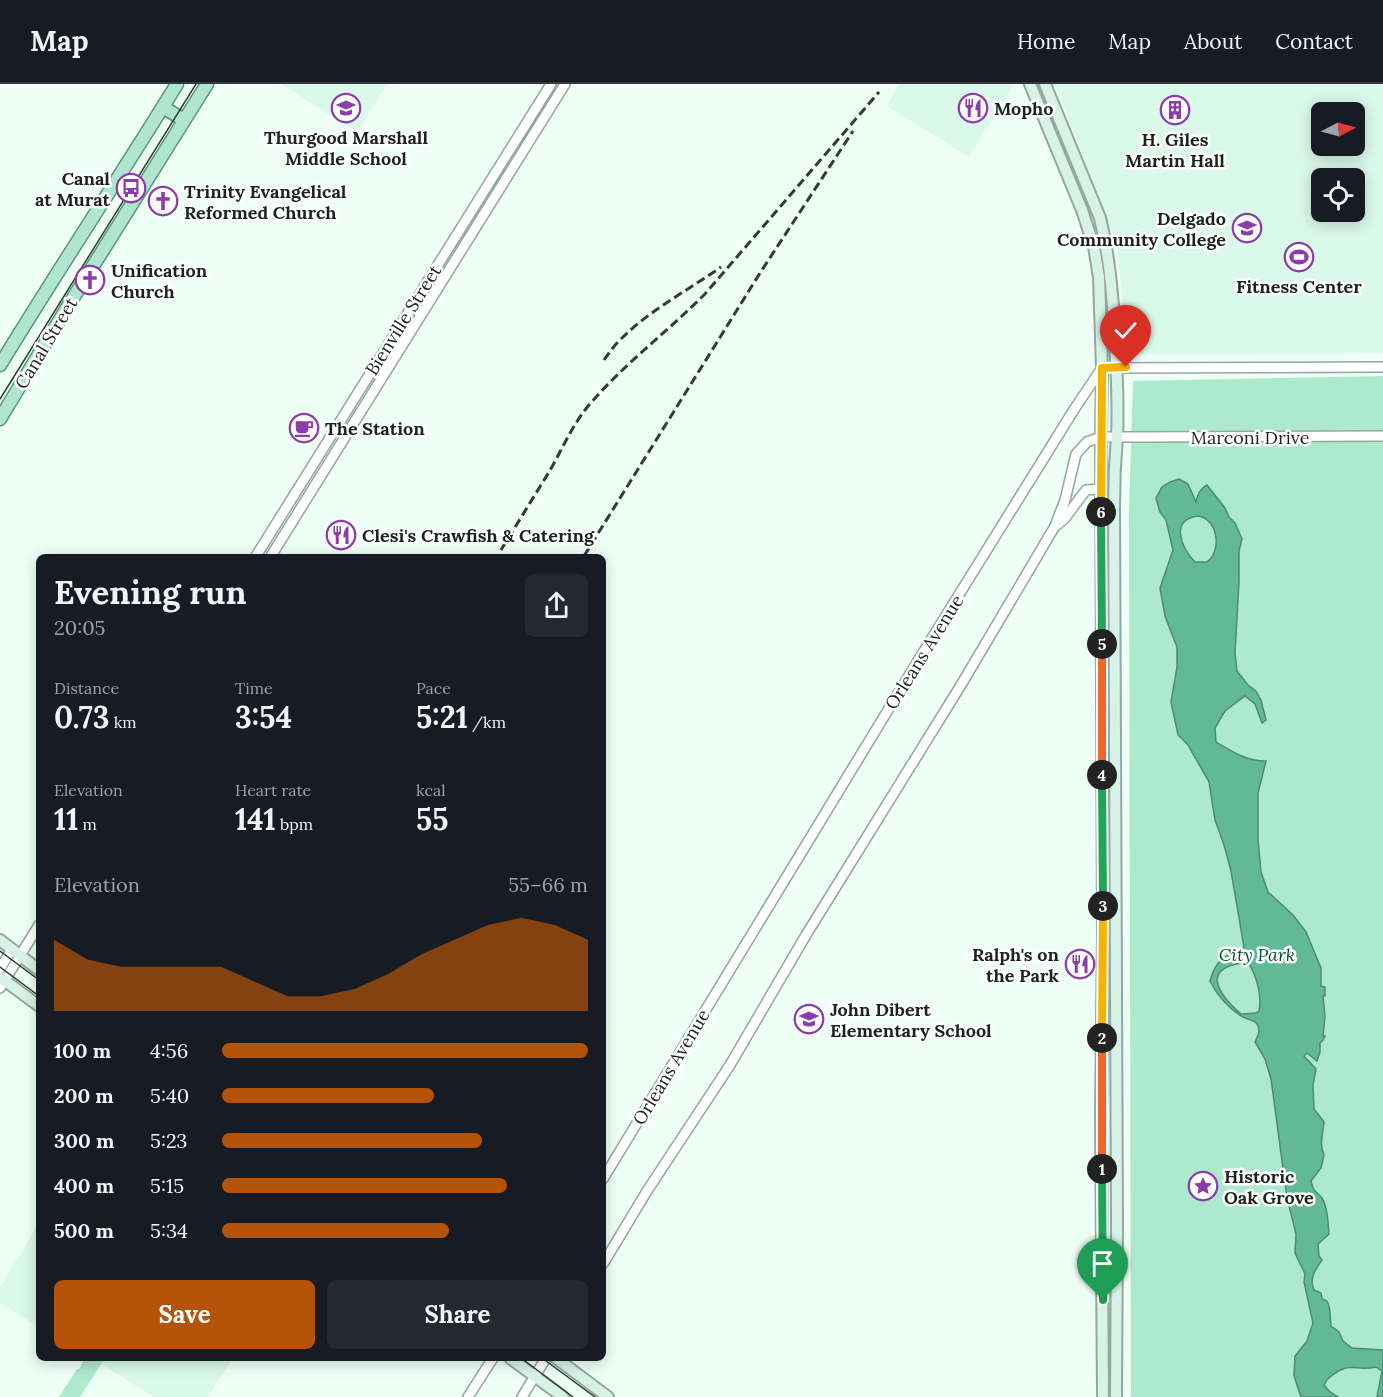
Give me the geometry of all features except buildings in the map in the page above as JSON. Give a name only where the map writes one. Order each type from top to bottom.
[{"type":"main road","name":"Canal Street","points":[[0,365],[177,84]]},
{"type":"main road","name":"Canal Street","points":[[0,419],[80,286],[207,84]]},
{"type":"main road","points":[[1030,84],[1082,210],[1094,247],[1098,277],[1102,373],[1103,1397]]},
{"type":"main road","points":[[1045,84],[1097,210],[1111,272],[1117,437],[1114,506],[1116,1397]]},
{"type":"main road","points":[[163,107],[184,120]]},
{"type":"main road","points":[[1102,373],[1108,417],[1117,437]]},
{"type":"main road","points":[[0,940],[36,968]]},
{"type":"main road","points":[[1,982],[36,1004]]},
{"type":"main road","points":[[514,1361],[563,1397]]},
{"type":"main road","points":[[560,1361],[608,1397]]},
{"type":"street","name":"Bienville Street","points":[[257,554],[551,84]]},
{"type":"street","name":"Bienville Street","points":[[271,554],[565,84]]},
{"type":"street","points":[[1102,373],[1116,367],[1383,367]]},
{"type":"street","name":"Orleans Avenue","points":[[606,1174],[919,659],[1075,408],[1102,373]]},
{"type":"street","name":"Marconi Drive","points":[[1117,437],[1383,436]]},
{"type":"street","points":[[606,1259],[647,1191],[730,1065],[1055,526],[1065,500],[1076,454],[1087,442],[1101,437],[1117,437]]},
{"type":"street","points":[[1055,526],[1065,518],[1086,490],[1101,489]]},
{"type":"street","points":[[0,969],[36,929]]},
{"type":"street","points":[[1,982],[16,952]]},
{"type":"street","points":[[468,1397],[490,1361]]},
{"type":"street","points":[[522,1397],[544,1361]]},
{"type":"shaded area","name":"Thurgood Marshall Middle School","points":[[281,84],[387,84],[357,132]]},
{"type":"shaded area","points":[[899,84],[1014,84],[969,157],[887,106]]},
{"type":"shaded area","name":"Delgado Community College","points":[[1055,84],[1383,84],[1383,353],[1128,354],[1117,245]]},
{"type":"shaded area","points":[[1179,479],[1188,484],[1196,502],[1201,490],[1207,485],[1235,523],[1242,539],[1239,551],[1235,653],[1237,671],[1256,691],[1266,720],[1262,723],[1255,704],[1245,696],[1225,711],[1215,728],[1216,742],[1246,758],[1266,761],[1258,793],[1261,872],[1268,892],[1293,915],[1306,932],[1321,968],[1321,986],[1325,987],[1323,1036],[1325,1036],[1320,1043],[1317,1061],[1307,1053],[1304,1056],[1316,1069],[1313,1085],[1314,1109],[1324,1122],[1322,1143],[1324,1155],[1321,1168],[1311,1181],[1325,1206],[1329,1234],[1318,1244],[1319,1256],[1322,1260],[1312,1282],[1314,1290],[1321,1293],[1322,1299],[1327,1301],[1331,1326],[1339,1332],[1343,1341],[1352,1348],[1383,1350],[1383,1397],[1377,1397],[1382,1371],[1376,1367],[1343,1369],[1330,1377],[1324,1385],[1338,1397],[1301,1397],[1294,1376],[1295,1356],[1307,1341],[1313,1323],[1304,1282],[1305,1274],[1295,1253],[1296,1234],[1287,1198],[1271,1079],[1265,1059],[1255,1042],[1259,1031],[1257,1024],[1231,1009],[1219,996],[1210,981],[1218,963],[1244,947],[1231,871],[1215,820],[1209,782],[1188,745],[1178,735],[1171,702],[1177,667],[1177,647],[1165,616],[1160,588],[1173,550],[1166,520],[1160,512],[1156,498],[1162,487]],"holes":[[[1199,516],[1210,523],[1216,536],[1215,551],[1207,562],[1195,562],[1180,535],[1184,522]],[[1249,964],[1256,981],[1260,1005],[1256,1013],[1241,1014],[1226,999],[1218,984],[1221,971],[1229,966]]]},
{"type":"shaded area","points":[[36,1228],[36,1325],[0,1303],[0,1287]]},
{"type":"shaded area","points":[[103,1361],[231,1361],[208,1397],[154,1397],[101,1364]]},
{"type":"green space","name":"City Park","points":[[1383,376],[1383,1397],[1131,1397],[1129,512],[1133,381]]},
{"type":"green space","points":[[83,1361],[103,1361],[80,1397],[59,1397],[77,1369]]},
{"type":"tram line","points":[[0,399],[196,84]]},
{"type":"tram line","points":[[0,951],[36,978]]},
{"type":"tram line","points":[[0,967],[36,994]]},
{"type":"tram line","points":[[525,1361],[573,1397]]},
{"type":"tram line","points":[[546,1361],[595,1397]]},
{"type":"railway","points":[[501,550],[549,472],[572,429],[589,405],[705,294],[879,92]]},
{"type":"railway","points":[[585,554],[760,273],[853,131]]},
{"type":"railway","points":[[604,360],[619,341],[642,320],[721,267]]},
{"type":"place","name":"Thurgood Marshall Middle School","points":[[346,108]]},
{"type":"place","name":"Mopho","points":[[973,108]]},
{"type":"place","name":"H. Giles Martin Hall","points":[[1175,110]]},
{"type":"place","name":"Canal at Murat","points":[[131,188]]},
{"type":"place","name":"Trinity Evangelical Reformed Church","points":[[163,201]]},
{"type":"place","name":"Delgado Community College","points":[[1247,228]]},
{"type":"place","name":"Fitness Center","points":[[1299,257]]},
{"type":"place","name":"Unification Church","points":[[90,280]]},
{"type":"place","name":"The Station","points":[[304,428]]},
{"type":"place","name":"Clesi's Crawfish & Catering","points":[[341,535]]},
{"type":"place","name":"Ralph's on the Park","points":[[1080,964]]},
{"type":"place","name":"John Dibert Elementary School","points":[[809,1019]]},
{"type":"place","name":"Historic Oak Grove","points":[[1203,1186]]},
{"type":"route","points":[[1103,1300],[1101,1115],[1102,368],[1126,367]]}]
